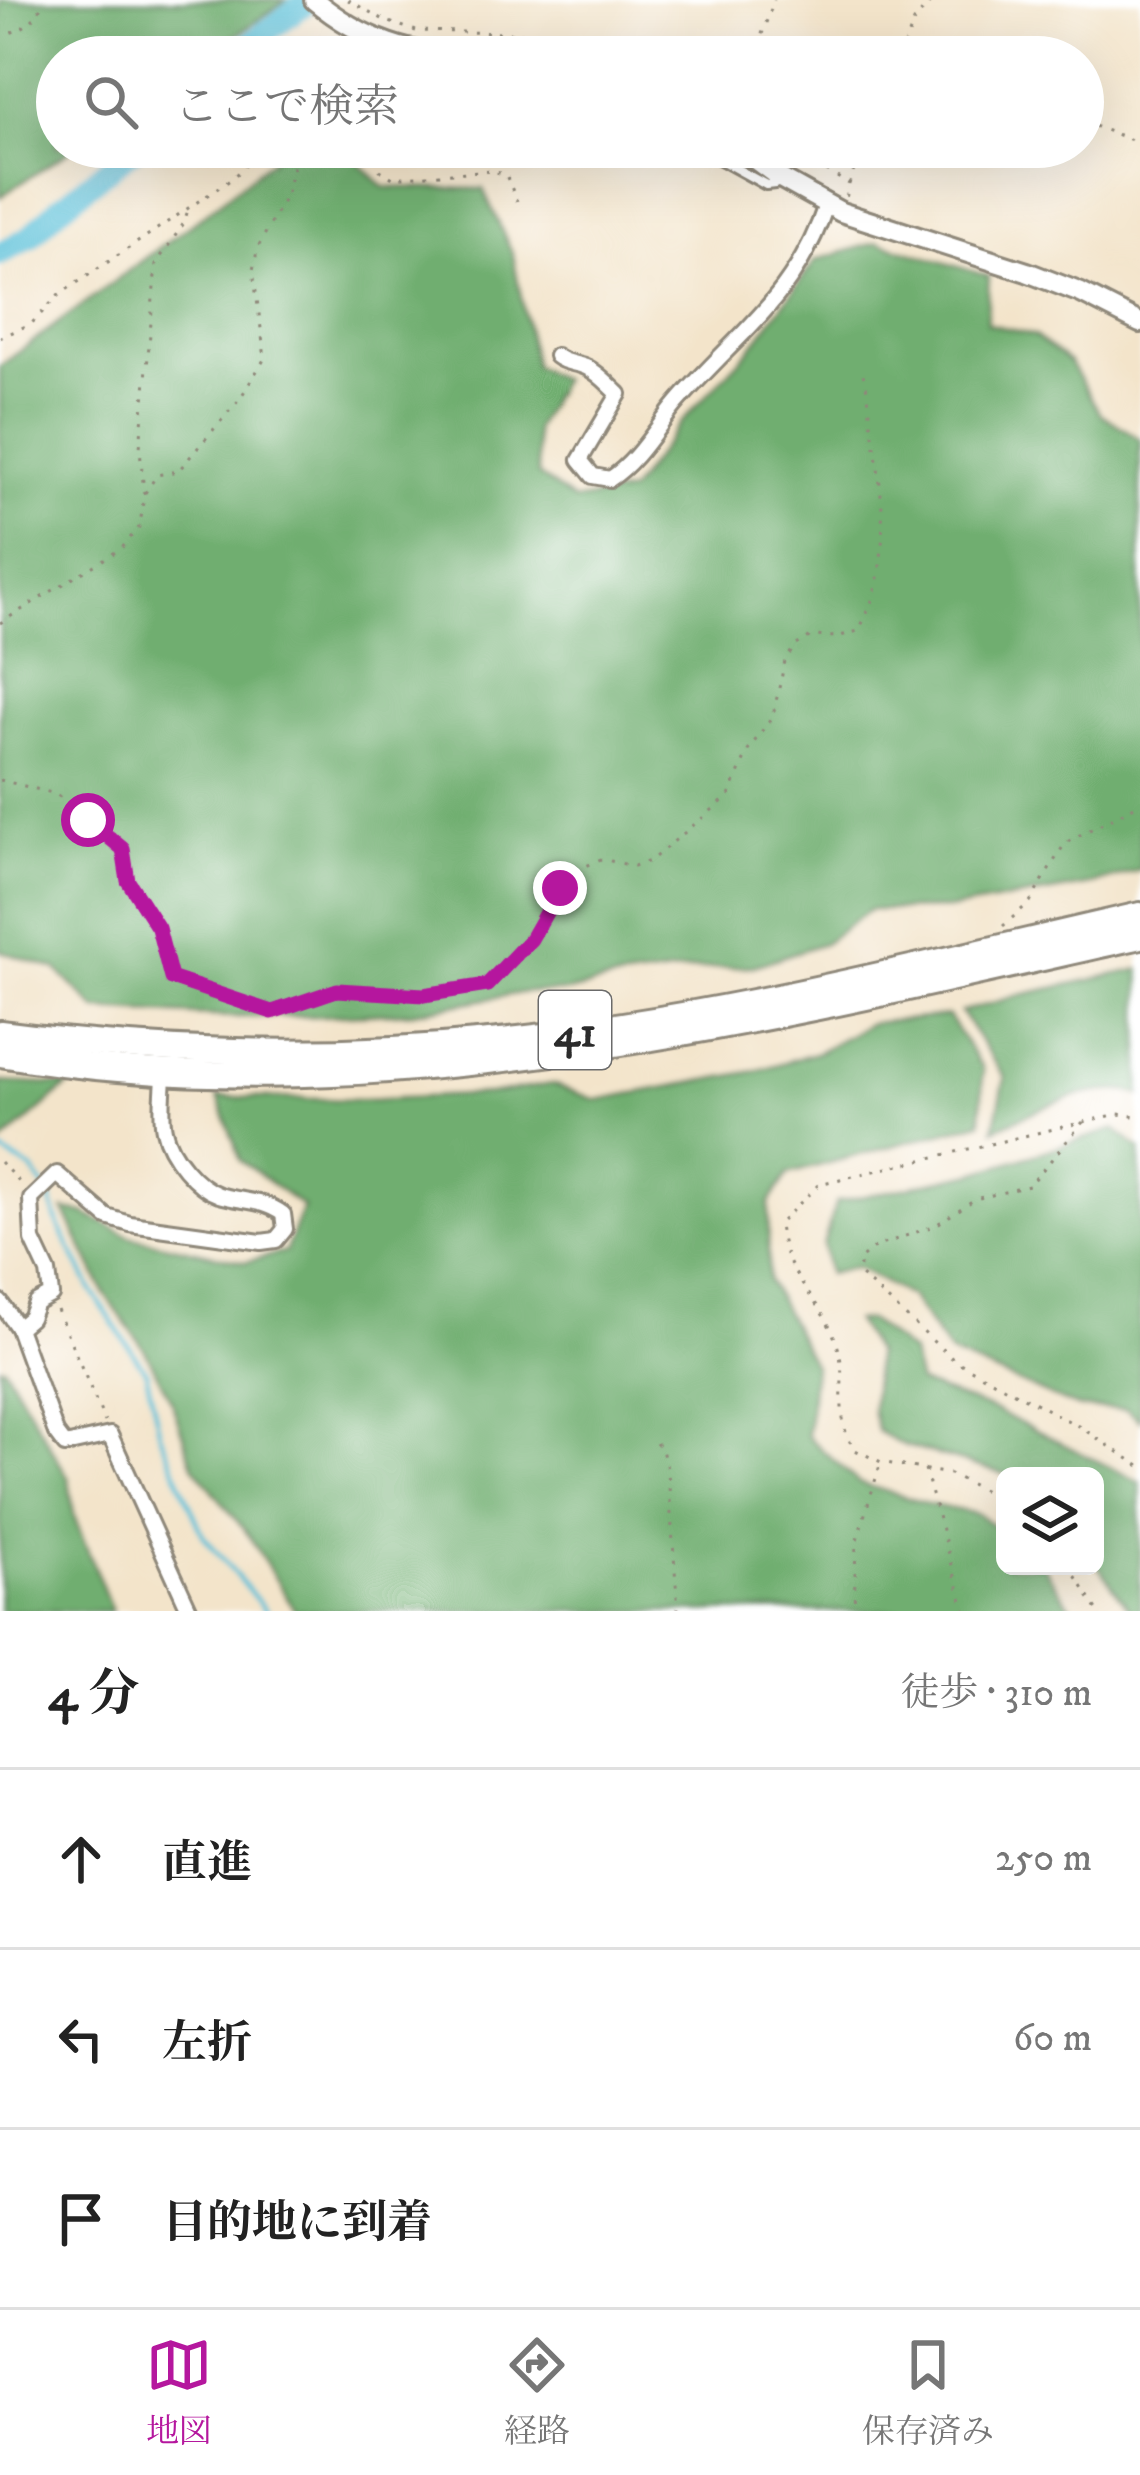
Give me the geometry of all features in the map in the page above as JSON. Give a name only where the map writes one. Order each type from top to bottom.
[{"type":"highway","name":"41","points":[[0,1034],[89,1045],[271,1054],[489,1042],[663,1018],[1140,915]]},
{"type":"highway","name":"41","points":[[0,1054],[164,1072],[406,1068],[688,1034],[1140,936]]},
{"type":"street","points":[[314,0],[367,36]]},
{"type":"street","points":[[766,168],[834,208],[1027,272],[1140,323]]},
{"type":"street","points":[[556,356],[594,371],[619,394],[580,460],[593,476],[610,478],[630,464],[692,386],[755,325],[834,208]]},
{"type":"street","points":[[19,1328],[36,1303],[51,1295],[48,1271],[33,1240],[39,1190],[57,1174],[107,1217],[130,1224],[261,1242],[276,1240],[285,1229],[284,1214],[272,1206],[211,1191],[197,1182],[173,1151],[164,1130],[164,1072]]},
{"type":"street","points":[[0,1302],[19,1328],[56,1433],[65,1444],[110,1435],[190,1611]]},
{"type":"lane","points":[[736,168],[766,185],[780,178]]},
{"type":"path","points":[[0,36],[33,19],[42,0]]},
{"type":"path","points":[[348,0],[386,22],[416,31],[600,36]]},
{"type":"path","points":[[761,36],[774,0]]},
{"type":"path","points":[[909,36],[932,0]]},
{"type":"path","points":[[1104,130],[1140,143]]},
{"type":"path","points":[[0,338],[32,322],[58,295],[243,168]]},
{"type":"path","points":[[144,494],[157,475],[178,470],[239,400],[265,358],[253,270],[293,168]]},
{"type":"path","points":[[379,168],[393,178],[490,170],[506,175],[518,201]]},
{"type":"path","points":[[821,168],[849,184]]},
{"type":"path","points":[[834,208],[855,168]]},
{"type":"path","points":[[0,623],[122,548],[140,526],[144,494],[140,448],[156,264],[178,234],[189,206]]},
{"type":"path","points":[[0,780],[56,794],[123,849],[128,881],[158,928],[171,978],[272,1012],[337,990],[424,995],[487,985],[531,939],[560,888],[586,866],[601,859],[634,866],[650,861],[729,796],[748,751],[773,716],[785,661],[795,646],[811,636],[837,637],[858,631],[880,565],[882,510],[860,368]]},
{"type":"path","points":[[992,932],[1030,902],[1065,843],[1140,803]]},
{"type":"path","points":[[996,1497],[950,1474],[881,1462],[855,1450],[843,1428],[841,1360],[835,1338],[787,1264],[779,1224],[819,1184],[1118,1114],[1140,1117]]},
{"type":"path","points":[[1084,1122],[1029,1186],[975,1198],[935,1226],[875,1247],[859,1260],[861,1276],[954,1360],[1079,1427],[1140,1466]]},
{"type":"path","points":[[0,1162],[39,1190]]},
{"type":"path","points":[[51,1295],[110,1435]]},
{"type":"path","points":[[656,1443],[668,1472],[678,1611]]},
{"type":"path","points":[[854,1611],[856,1543],[881,1462]]},
{"type":"path","points":[[925,1470],[965,1611]]},
{"type":"path","points":[[1075,1575],[1098,1611]]},
{"type":"green space","points":[[0,0],[287,0],[235,36],[36,36],[36,168],[44,168],[0,197]]},
{"type":"green space","points":[[261,168],[364,168],[384,187],[483,189],[513,255],[534,366],[561,380],[535,429],[538,475],[574,501],[629,492],[682,421],[750,349],[816,260],[878,242],[989,276],[987,323],[1035,336],[1069,362],[1100,413],[1140,439],[1140,870],[1091,885],[954,909],[869,910],[824,943],[754,966],[611,981],[568,992],[526,992],[413,1012],[234,1017],[97,1010],[56,969],[0,951],[0,366]]},
{"type":"green space","points":[[1140,969],[1140,1095],[1123,1091],[1085,1094],[994,1129],[1005,1078],[961,1012]]},
{"type":"green space","points":[[948,1016],[983,1069],[981,1122],[788,1174],[769,1204],[768,1280],[814,1366],[807,1436],[859,1483],[978,1514],[996,1527],[996,1575],[1049,1575],[1074,1611],[295,1611],[250,1537],[193,1465],[171,1400],[145,1350],[105,1294],[64,1210],[83,1213],[132,1237],[245,1262],[285,1252],[303,1207],[241,1161],[218,1097],[362,1100],[489,1094],[552,1084],[597,1100],[756,1071],[818,1052],[870,1023]]},
{"type":"green space","points":[[0,1082],[69,1085],[0,1145]]},
{"type":"green space","points":[[1115,1129],[1140,1149],[1140,1420],[1126,1409],[1079,1408],[950,1354],[910,1297],[856,1267],[828,1274],[823,1245],[836,1202],[974,1173]]},
{"type":"green space","points":[[868,1320],[911,1353],[919,1383],[993,1410],[1140,1482],[1140,1611],[1131,1611],[1104,1574],[1104,1467],[996,1467],[996,1471],[899,1444],[877,1431],[872,1410],[875,1353],[855,1321]]},
{"type":"green space","points":[[0,1366],[69,1479],[74,1516],[112,1611],[0,1611]]},
{"type":"waterway","points":[[261,36],[303,5]]},
{"type":"waterway","points":[[0,254],[31,236],[109,168]]},
{"type":"waterway","points":[[0,1151],[31,1169],[48,1192],[59,1226],[92,1291],[146,1372],[160,1434],[203,1535],[266,1611]]},
{"type":"route","points":[[88,820],[123,849],[128,881],[158,928],[171,978],[272,1012],[337,990],[424,995],[487,985],[531,939],[560,888]]}]
